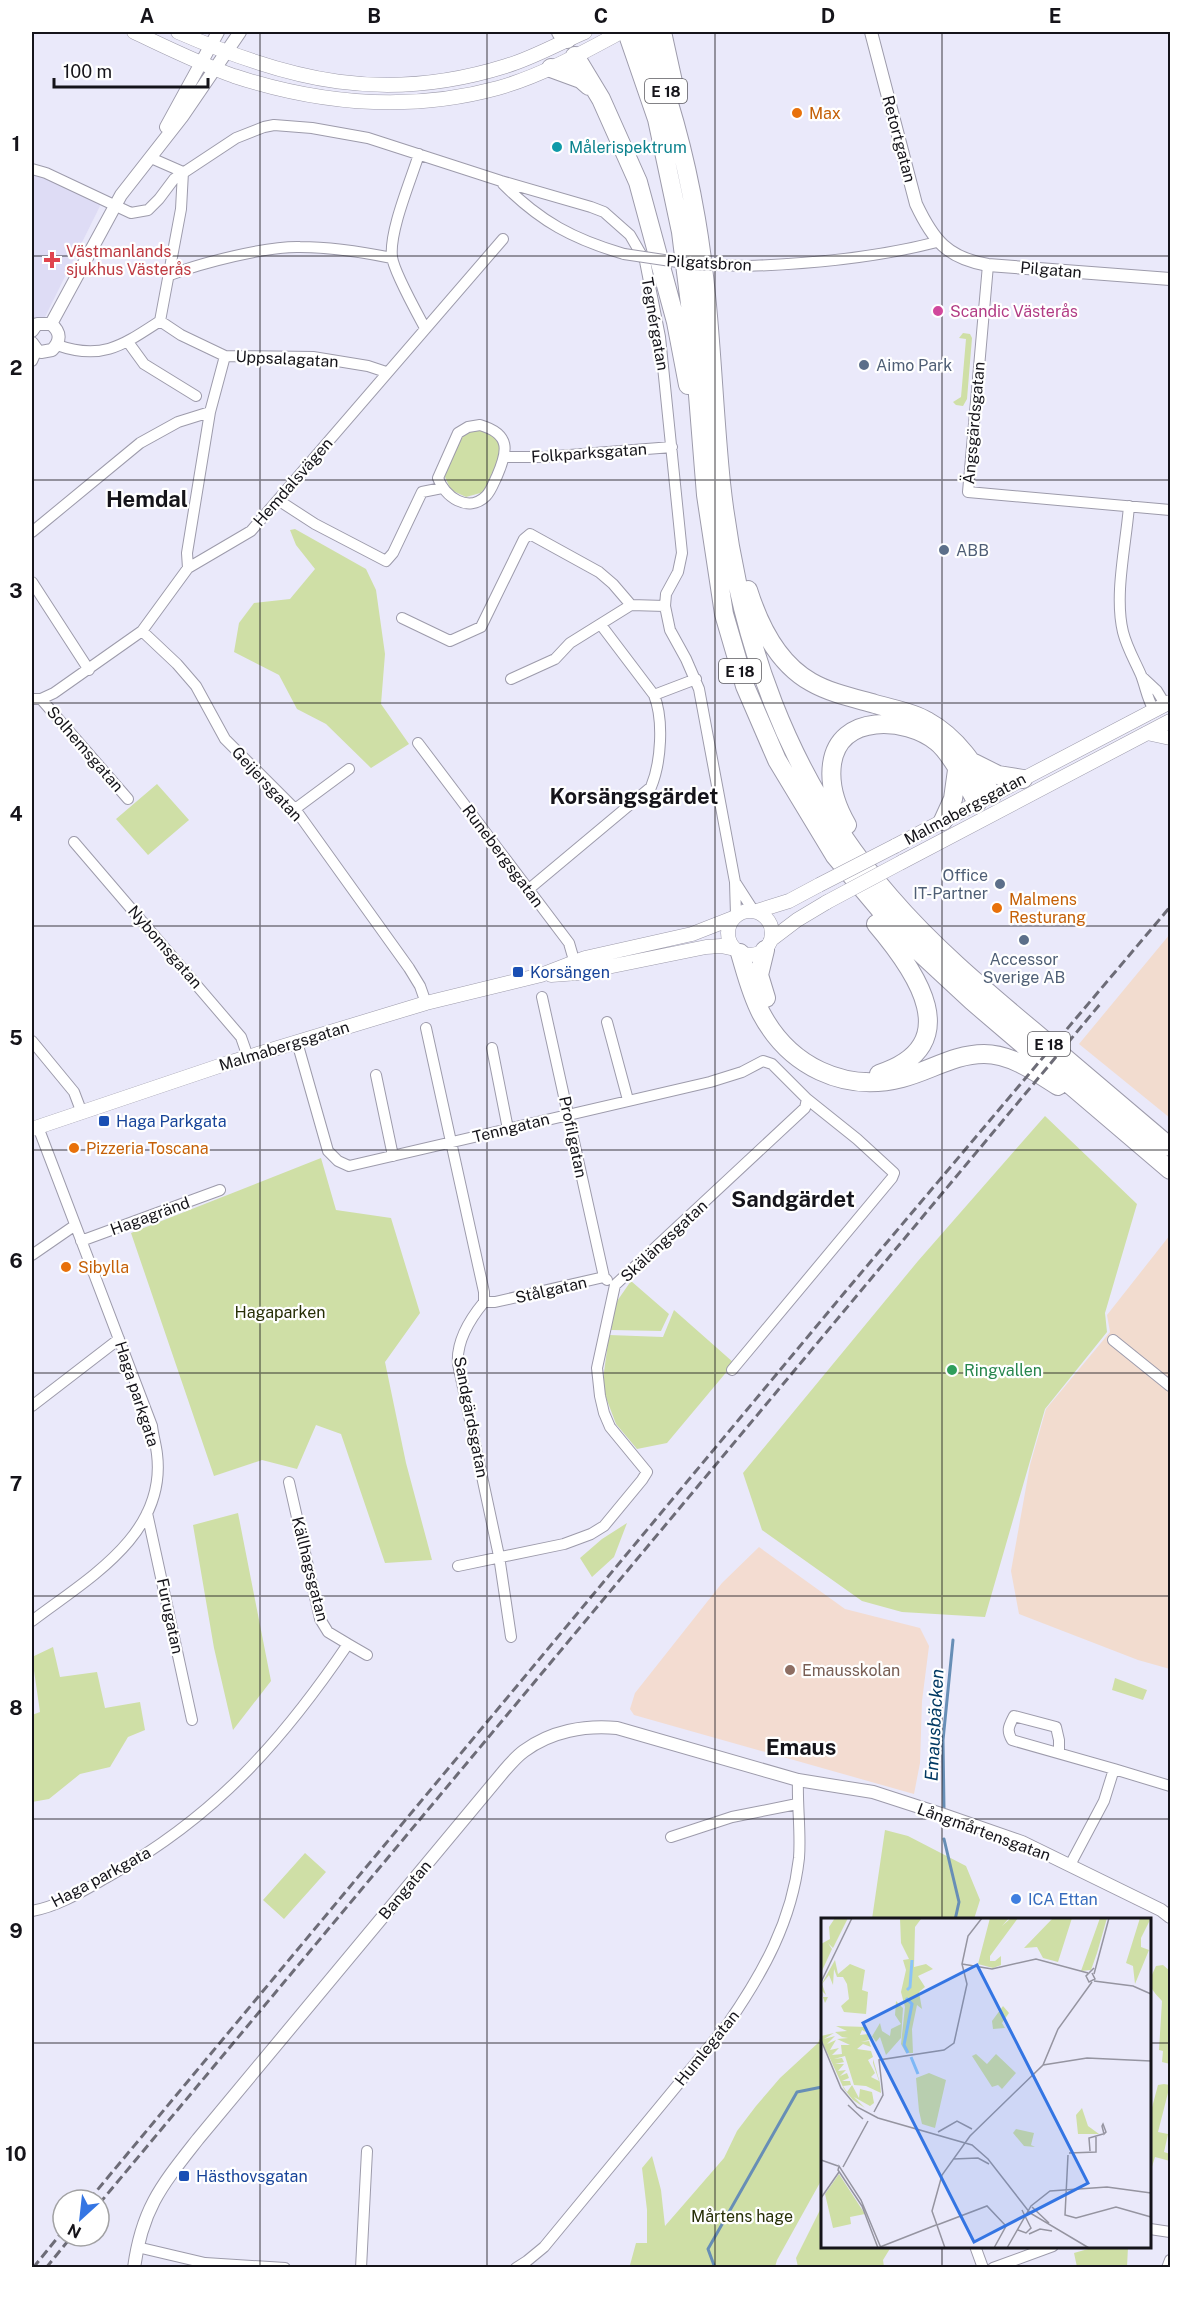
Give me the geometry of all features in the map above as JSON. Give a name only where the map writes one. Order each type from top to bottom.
[{"type":"highway","name":"E 18","points":[[627,32],[657,119],[681,232],[692,320],[706,495],[714,557],[729,633],[745,686],[777,760],[834,856],[930,963],[1170,1170]]},
{"type":"highway","name":"E 18","points":[[644,32],[667,97],[683,153],[696,220],[705,286],[721,483],[735,576],[759,667],[792,749],[829,816],[889,896],[947,957],[1170,1147]]},
{"type":"highway","name":"E 18","points":[[662,32],[688,136],[683,153]]},
{"type":"highway","name":"E 18","points":[[575,56],[597,93],[638,182],[674,312],[693,409],[699,414]]},
{"type":"highway","points":[[550,68],[581,79],[597,93]]},
{"type":"highway","name":"E 18","points":[[721,483],[732,493],[741,563],[752,602],[771,642],[785,660],[804,677],[821,687],[929,722],[949,737],[989,806]]},
{"type":"highway","name":"E 18","points":[[850,847],[851,833],[835,801],[831,782],[832,761],[836,752],[845,739],[855,731],[880,723],[901,724],[937,742],[964,766]]},
{"type":"highway","points":[[943,821],[964,766],[1023,779]]},
{"type":"highway","name":"E 18","points":[[768,945],[759,975],[760,983],[777,1018],[798,1042],[833,1067],[850,1072],[878,1074],[897,1068],[914,1056],[921,1046],[927,1030],[929,1014],[926,1000],[917,980],[890,939],[866,911],[868,896]]},
{"type":"highway","name":"E 18","points":[[737,951],[760,1012],[773,1032],[808,1064],[832,1077],[849,1082],[884,1083],[959,1057],[986,1054],[1016,1061],[1066,1092],[1084,1097]]},
{"type":"main road","points":[[134,32],[216,68],[267,86],[328,98],[378,104],[454,99],[499,88],[550,68],[621,32]]},
{"type":"main road","points":[[178,32],[264,66],[344,84],[384,86],[426,83],[507,66],[564,35],[585,32]]},
{"type":"main road","name":"E 18","points":[[564,35],[575,56]]},
{"type":"main road","points":[[1163,705],[1169,724]]},
{"type":"main road","name":"Malmabergsgatan","points":[[768,945],[796,920],[902,862],[989,806],[1023,779],[1163,705]]},
{"type":"main road","name":"Malmabergsgatan","points":[[755,911],[789,901],[943,821],[989,806],[1169,724]]},
{"type":"main road","points":[[1147,733],[1170,738]]},
{"type":"main road","points":[[744,911],[755,911],[768,918],[772,926],[768,945],[757,954],[748,955],[737,951],[729,939],[728,931],[735,917],[744,911]]},
{"type":"main road","name":"Malmabergsgatan","points":[[35,1128],[248,1057],[426,1003],[576,967],[692,934],[735,917]]},
{"type":"main road","name":"Malmabergsgatan","points":[[576,967],[706,947],[721,946],[737,951]]},
{"type":"street","points":[[151,158],[200,61],[218,32]]},
{"type":"street","points":[[51,324],[115,206],[240,32]]},
{"type":"street","name":"Retortgatan","points":[[871,32],[916,204],[937,242]]},
{"type":"street","name":"Tegnérgatan","points":[[32,169],[45,172],[131,213],[148,210],[174,179],[183,172],[236,138],[274,125],[368,138],[604,212],[622,226],[636,243],[645,261],[660,337],[682,553],[678,572],[666,594],[664,606]]},
{"type":"street","points":[[419,154],[398,219],[392,258],[412,305],[425,328]]},
{"type":"street","points":[[57,345],[90,352],[102,351],[128,342],[160,321],[182,209],[183,172],[151,158]]},
{"type":"street","name":"Pilgatsbron","points":[[501,181],[525,205],[558,229],[594,245],[624,254],[691,264],[797,265],[851,258],[937,242]]},
{"type":"street","name":"Hemdalsvägen","points":[[37,699],[89,670],[141,631],[188,568],[251,531],[503,239]]},
{"type":"street","name":"Pilgatan","points":[[937,242],[971,262],[988,265],[1170,279]]},
{"type":"street","points":[[170,275],[223,260],[299,246],[354,251],[392,258]]},
{"type":"street","name":"Ängsgärdsgatan","points":[[988,265],[968,492],[1170,510]]},
{"type":"street","name":"Uppsalagatan","points":[[160,321],[196,343],[225,356],[313,357],[368,366],[386,372]]},
{"type":"street","points":[[32,331],[37,324],[51,324],[58,332],[57,345],[52,350],[33,351]]},
{"type":"street","points":[[128,342],[144,364],[196,396]]},
{"type":"street","points":[[188,568],[187,553],[210,412],[225,356]]},
{"type":"street","points":[[32,531],[140,443],[178,422],[210,412]]},
{"type":"street","points":[[480,425],[491,428],[504,442],[506,457],[489,491],[479,500],[468,503],[453,499],[442,488],[438,478],[458,433],[462,430],[480,425]]},
{"type":"street","name":"Folkparksgatan","points":[[506,457],[544,457],[672,447]]},
{"type":"street","points":[[278,500],[315,524],[386,561],[393,553],[422,492],[442,488]]},
{"type":"street","points":[[1129,507],[1121,589],[1123,631],[1129,652],[1142,677],[1157,692],[1163,705]]},
{"type":"street","points":[[402,618],[450,641],[481,627],[524,539],[530,534],[599,572],[614,584],[631,605]]},
{"type":"street","points":[[32,582],[89,670]]},
{"type":"street","points":[[512,679],[555,659],[570,643],[601,626],[631,605],[664,606],[670,630],[696,679],[706,722],[735,882],[735,917]]},
{"type":"street","points":[[529,890],[651,787],[656,776],[660,725],[654,695],[601,626]]},
{"type":"street","name":"Geijersgatan","points":[[141,631],[177,664],[196,687],[225,739],[295,809],[409,968],[420,986],[426,1003]]},
{"type":"street","points":[[654,695],[696,679]]},
{"type":"street","name":"Solhemsgatan","points":[[37,699],[128,799]]},
{"type":"street","name":"Runebergsgatan","points":[[418,743],[569,943],[576,967]]},
{"type":"street","points":[[295,809],[349,769]]},
{"type":"street","name":"Nybomsgatan","points":[[74,842],[242,1037],[248,1057]]},
{"type":"street","points":[[735,882],[755,911]]},
{"type":"street","name":"Profilgatan","points":[[542,997],[604,1277]]},
{"type":"street","points":[[607,1022],[628,1100]]},
{"type":"street","points":[[426,1028],[484,1302]]},
{"type":"street","points":[[32,1041],[74,1092],[82,1113]]},
{"type":"street","name":"Tenngatan","points":[[297,1042],[328,1151],[338,1161],[349,1166],[721,1078],[742,1072],[763,1061],[771,1064],[807,1099]]},
{"type":"street","points":[[492,1048],[508,1128]]},
{"type":"street","points":[[375,1076],[393,1156]]},
{"type":"street","points":[[732,1370],[894,1173],[857,1139],[807,1099]]},
{"type":"street","name":"Skälängsgatan","points":[[458,1566],[564,1544],[591,1534],[604,1526],[642,1480],[646,1472],[610,1427],[600,1396],[597,1368],[615,1286],[805,1108],[807,1099]]},
{"type":"street","name":"Haga parkgata","points":[[32,1621],[113,1559],[137,1533],[153,1499],[158,1454],[152,1426],[35,1128]]},
{"type":"street","name":"Hagagränd","points":[[81,1241],[220,1190]]},
{"type":"street","points":[[32,1256],[74,1226]]},
{"type":"street","name":"Stålgatan","points":[[484,1302],[495,1302],[604,1277],[615,1286]]},
{"type":"street","name":"Sandgärdsgatan","points":[[484,1302],[472,1319],[457,1350],[458,1364],[499,1556],[512,1637]]},
{"type":"street","points":[[32,1406],[119,1339]]},
{"type":"street","points":[[1113,1340],[1170,1386]]},
{"type":"street","name":"Källhagsgatan","points":[[290,1482],[320,1619],[328,1632],[348,1644]]},
{"type":"street","name":"Furugatan","points":[[147,1513],[192,1720]]},
{"type":"street","points":[[348,1644],[366,1655]]},
{"type":"street","name":"Haga parkgata","points":[[32,1911],[79,1893],[148,1854],[210,1808],[273,1745],[312,1697],[348,1644]]},
{"type":"street","points":[[1059,1753],[1056,1727],[1014,1716],[1008,1727],[1012,1740],[1114,1769],[1168,1783]]},
{"type":"street","name":"Bangatan","points":[[134,2268],[144,2220],[156,2196],[184,2157],[496,1780],[523,1751],[546,1738],[572,1730],[597,1726],[617,1728],[798,1780]]},
{"type":"street","points":[[1070,1864],[1104,1801],[1114,1769]]},
{"type":"street","name":"Långmårtensgatan","points":[[798,1780],[873,1792],[1022,1842],[1167,1913]]},
{"type":"street","name":"Humlegatan","points":[[516,2268],[544,2247],[727,2025],[752,1989],[769,1958],[790,1907],[799,1855],[798,1780]]},
{"type":"street","points":[[671,1837],[732,1818],[797,1804]]},
{"type":"street","points":[[361,2268],[367,2151]]},
{"type":"street","points":[[1151,2229],[1170,2232]]},
{"type":"street","points":[[137,2247],[205,2263],[285,2268]]},
{"type":"street","points":[[975,2248],[982,2268]]},
{"type":"street","points":[[993,2268],[1050,2248]]},
{"type":"shaded area","name":"Västmanlands sjukhus Västerås","points":[[32,168],[101,204],[45,317],[32,320]]},
{"type":"shaded area","points":[[1170,934],[1170,1118],[1079,1044]]},
{"type":"shaded area","points":[[1170,1235],[1170,1669],[1138,1660],[1019,1614],[1011,1571],[1030,1465],[1046,1409],[1110,1332],[1107,1315]]},
{"type":"shaded area","name":"Emausskolan","points":[[759,1547],[845,1609],[920,1628],[929,1646],[922,1701],[920,1763],[914,1794],[634,1715],[630,1709],[635,1693],[722,1583]]},
{"type":"green space","points":[[963,333],[970,334],[972,338],[967,399],[963,406],[953,402],[961,397],[966,339],[959,338]]},
{"type":"green space","points":[[477,427],[498,436],[502,452],[484,492],[466,497],[451,490],[444,475],[461,437]]},
{"type":"green space","points":[[295,529],[366,569],[376,590],[385,654],[381,704],[409,744],[371,768],[326,724],[297,709],[279,675],[234,652],[239,623],[254,603],[290,599],[315,569],[296,545],[290,530]]},
{"type":"green space","points":[[157,784],[189,820],[148,855],[116,819]]},
{"type":"green space","name":"Ringvallen","points":[[1045,1116],[1137,1204],[1105,1313],[1107,1332],[1045,1409],[985,1617],[902,1612],[862,1601],[762,1530],[743,1473],[918,1261]]},
{"type":"green space","name":"Hagaparken","points":[[321,1158],[336,1210],[391,1218],[420,1313],[385,1362],[406,1463],[432,1560],[385,1563],[341,1434],[316,1425],[297,1469],[262,1460],[214,1476],[131,1233]]},
{"type":"green space","points":[[631,1281],[669,1314],[661,1331],[611,1330],[615,1304]]},
{"type":"green space","points":[[674,1310],[734,1363],[667,1443],[637,1449],[616,1424],[602,1387],[609,1335],[663,1337]]},
{"type":"green space","points":[[238,1513],[271,1681],[233,1730],[214,1648],[193,1525]]},
{"type":"green space","points":[[627,1523],[614,1557],[592,1577],[580,1558],[602,1539]]},
{"type":"green space","points":[[53,1647],[60,1677],[97,1672],[105,1708],[140,1702],[145,1730],[128,1737],[110,1767],[80,1774],[49,1799],[32,1802],[32,1715],[40,1712],[32,1657]]},
{"type":"green space","points":[[1115,1678],[1147,1690],[1143,1700],[1112,1690]]},
{"type":"green space","points":[[885,1830],[908,1836],[966,1866],[980,1900],[974,1918],[872,1918]]},
{"type":"green space","points":[[305,1853],[326,1872],[284,1919],[263,1900]]},
{"type":"green space","points":[[1163,1965],[1170,1971],[1170,2064],[1162,2062],[1163,2051],[1159,2050],[1162,2001],[1151,1986],[1151,1977],[1156,1966]]},
{"type":"green space","name":"Mårtens hage","points":[[821,2036],[821,2181],[775,2267],[598,2267],[630,2265],[636,2243],[647,2243],[647,2210],[642,2168],[652,2156],[661,2190],[665,2226],[724,2158],[737,2131],[756,2106],[780,2078],[818,2043]]},
{"type":"green space","points":[[1158,2085],[1170,2085],[1158,2132],[1168,2134],[1164,2152],[1170,2154],[1170,2161],[1155,2157],[1151,2170],[1151,2111]]},
{"type":"green space","name":"Mårtens hage","points":[[821,2208],[821,2248],[890,2248],[883,2260],[884,2267],[798,2267],[796,2258]]},
{"type":"green space","points":[[1092,2248],[1128,2248],[1127,2267],[1077,2267],[1074,2253]]},
{"type":"waterway","name":"Emausbäcken","points":[[944,1810],[943,1740],[953,1640]]},
{"type":"waterway","name":"Emausbäcken","points":[[944,1839],[959,1902],[955,1918]]},
{"type":"waterway","name":"Emausbäcken","points":[[715,2268],[708,2249],[797,2092],[821,2087]]},
{"type":"railway","points":[[99,2188],[845,1292],[1170,907]]},
{"type":"railway","points":[[111,2190],[1101,1003]]},
{"type":"railway","points":[[33,2268],[51,2246]]},
{"type":"railway","points":[[46,2268],[62,2248]]},
{"type":"place","name":"Max","points":[[797,113]]},
{"type":"place","name":"Målerispektrum","points":[[557,147]]},
{"type":"place","name":"Västmanlands sjukhus Västerås","points":[[52,260]]},
{"type":"place","name":"Scandic Västerås","points":[[938,311]]},
{"type":"place","name":"Aimo Park","points":[[864,365]]},
{"type":"place","name":"ABB","points":[[944,550]]},
{"type":"place","name":"Office IT-Partner","points":[[1000,884]]},
{"type":"place","name":"Malmens Resturang","points":[[997,908]]},
{"type":"place","name":"Accessor Sverige AB","points":[[1024,940]]},
{"type":"place","name":"Korsängen","points":[[518,972]]},
{"type":"place","name":"Haga Parkgata","points":[[104,1121]]},
{"type":"place","name":"Pizzeria Toscana","points":[[74,1148]]},
{"type":"place","name":"Sibylla","points":[[66,1267]]},
{"type":"place","name":"Ringvallen","points":[[952,1370]]},
{"type":"place","name":"Emausskolan","points":[[790,1670]]},
{"type":"place","name":"ICA Ettan","points":[[1016,1899]]},
{"type":"place","name":"Hästhovsgatan","points":[[184,2176]]},
{"type":"district","name":"Hemdal","points":[[147,499]]},
{"type":"district","name":"Korsängsgärdet","points":[[634,796]]},
{"type":"district","name":"Sandgärdet","points":[[793,1199]]},
{"type":"district","name":"Emaus","points":[[801,1747]]}]
